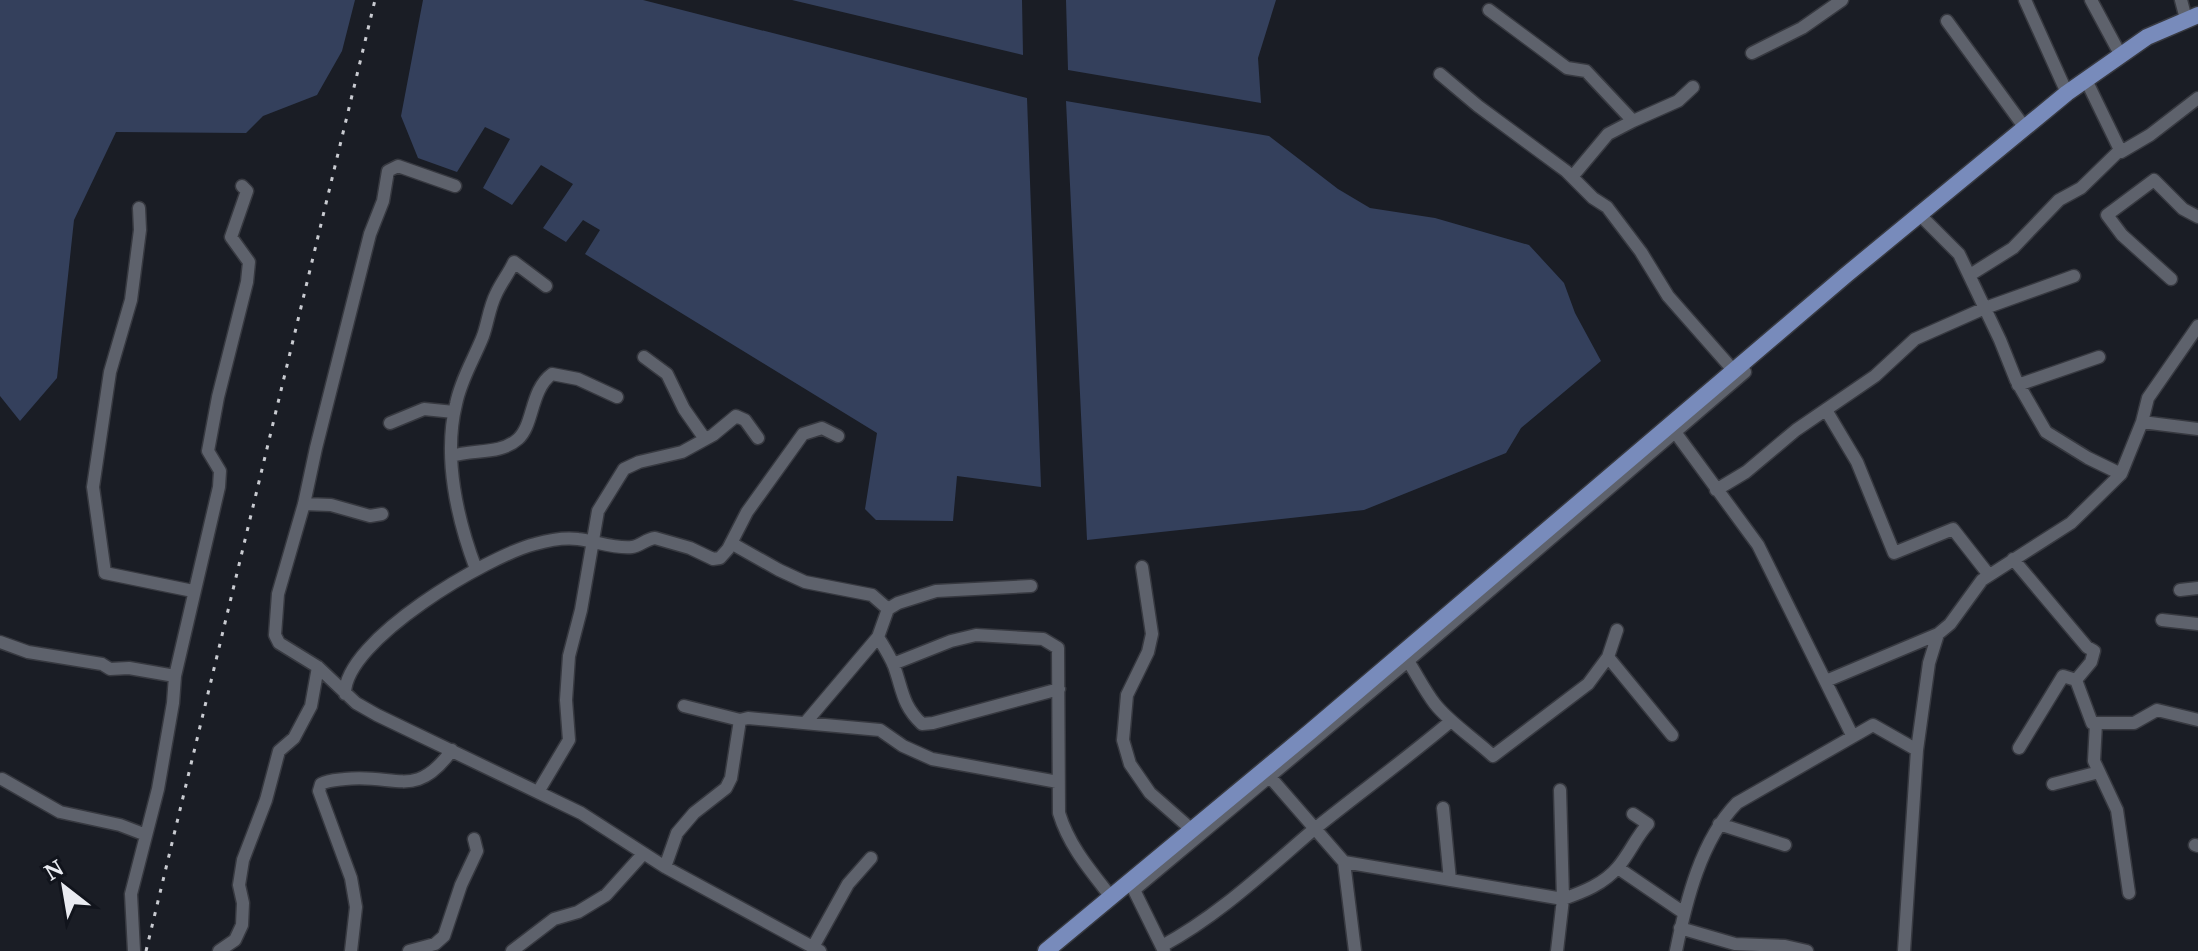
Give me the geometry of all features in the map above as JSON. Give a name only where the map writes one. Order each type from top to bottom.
[{"type":"main road","points":[[1046,951],[2067,93],[2147,37],[2194,19]]},
{"type":"street","points":[[1752,53],[1802,28],[1842,0]]},
{"type":"street","points":[[2025,0],[2067,93]]},
{"type":"street","points":[[2091,0],[2120,54]]},
{"type":"street","points":[[1451,721],[1232,900],[1163,948],[1134,890],[1408,661],[1924,219],[2088,84],[2131,51],[2194,19],[2181,0]]},
{"type":"street","points":[[1489,10],[1567,68],[1586,71],[1633,121]]},
{"type":"street","points":[[1947,21],[2025,128]]},
{"type":"street","points":[[1440,74],[1607,207],[1641,252],[1668,296],[1734,371]]},
{"type":"street","points":[[2088,84],[2120,150]]},
{"type":"street","points":[[1572,177],[1608,134],[1678,101],[1693,87]]},
{"type":"street","points":[[1970,275],[2013,248],[2059,200],[2081,188],[2120,150],[2142,140],[2198,98]]},
{"type":"street","points":[[455,186],[398,166],[388,171],[383,201],[370,234],[304,504],[278,594],[275,635],[279,643],[318,667],[342,691],[377,715],[581,813],[665,867],[817,949],[848,884],[871,858]]},
{"type":"street","points":[[2171,279],[2122,235],[2107,215],[2154,180],[2183,209],[2198,217]]},
{"type":"street","points":[[134,951],[131,894],[166,747],[175,676],[220,471],[208,451],[210,437],[247,282],[249,262],[231,237],[247,191],[242,186]]},
{"type":"street","points":[[139,208],[140,230],[131,300],[103,403],[93,487],[94,504],[105,573],[193,591]]},
{"type":"street","points":[[1924,219],[1959,254],[2018,385],[2046,432],[2121,474]]},
{"type":"street","points":[[476,569],[459,514],[452,456],[454,412],[466,370],[483,336],[490,309],[514,262],[546,286]]},
{"type":"street","points":[[1716,490],[1746,472],[1875,376],[1915,339],[1985,308],[2074,276]]},
{"type":"street","points":[[1826,681],[1938,634],[1950,624],[1982,580],[2071,523],[2121,474],[2148,398],[2198,326]]},
{"type":"street","points":[[644,357],[667,374],[684,409],[705,439]]},
{"type":"street","points":[[2018,385],[2099,357]]},
{"type":"street","points":[[452,456],[490,451],[521,437],[544,381],[552,374],[578,379],[617,397]]},
{"type":"street","points":[[390,423],[424,409],[454,412]]},
{"type":"street","points":[[1826,410],[1857,462],[1894,553],[1953,529],[1989,575]]},
{"type":"street","points":[[538,792],[569,740],[566,700],[569,656],[581,610],[598,511],[624,469],[639,462],[682,452],[736,416],[745,420],[758,438]]},
{"type":"street","points":[[2142,422],[2198,429]]},
{"type":"street","points":[[342,691],[347,678],[382,635],[441,590],[476,569],[535,544],[567,538],[635,547],[655,538],[690,548],[713,559],[720,558],[747,512],[803,434],[822,428],[838,436]]},
{"type":"street","points":[[1675,432],[1758,545],[1852,735]]},
{"type":"street","points":[[304,504],[331,505],[370,516],[382,514]]},
{"type":"street","points":[[731,543],[805,582],[872,595],[888,609]]},
{"type":"street","points":[[2013,559],[2087,647],[2094,651],[2091,662],[2076,680]]},
{"type":"street","points":[[1142,567],[1152,634],[1148,652],[1127,695],[1123,740],[1130,764],[1150,793],[1191,829]]},
{"type":"street","points":[[806,722],[878,637],[888,609],[936,591],[1031,586]]},
{"type":"street","points":[[2180,590],[2198,588]]},
{"type":"street","points":[[2162,620],[2198,624]]},
{"type":"street","points":[[1408,661],[1436,705],[1493,756],[1588,684],[1608,657],[1617,630]]},
{"type":"street","points":[[1904,951],[1917,750],[1929,663],[1938,634]]},
{"type":"street","points":[[893,664],[951,641],[976,635],[1043,639],[1058,648],[1059,813],[1076,853],[1111,897]]},
{"type":"street","points":[[878,637],[893,664],[909,712],[922,724],[1059,689]]},
{"type":"street","points":[[0,642],[28,652],[102,664],[110,669],[129,668],[175,676]]},
{"type":"street","points":[[1608,657],[1672,735]]},
{"type":"street","points":[[219,951],[235,940],[242,925],[244,914],[239,894],[240,875],[249,843],[266,800],[279,751],[294,738],[315,693],[318,667]]},
{"type":"street","points":[[2019,748],[2063,676],[2076,680]]},
{"type":"street","points":[[2076,680],[2092,723],[2134,723],[2157,710],[2198,720]]},
{"type":"street","points":[[315,693],[342,691]]},
{"type":"street","points":[[684,706],[740,720],[806,722],[880,730],[903,746],[932,759],[1058,782]]},
{"type":"street","points":[[665,867],[677,833],[694,813],[726,788],[731,778],[740,720]]},
{"type":"street","points":[[2096,723],[2094,761],[2117,810],[2129,893]]},
{"type":"street","points":[[1676,951],[1684,913],[1719,824],[1737,803],[1873,725],[1917,750]]},
{"type":"street","points":[[351,951],[356,907],[351,878],[319,791],[321,784],[354,778],[419,781],[431,775],[452,750]]},
{"type":"street","points":[[2053,784],[2099,772]]},
{"type":"street","points":[[1270,777],[1344,862],[1355,951]]},
{"type":"street","points":[[2,779],[60,812],[120,825],[146,835]]},
{"type":"street","points":[[1557,951],[1563,899],[1560,790]]},
{"type":"street","points":[[1443,808],[1450,880]]},
{"type":"street","points":[[1344,862],[1563,899],[1591,889],[1618,868],[1648,824],[1633,814]]},
{"type":"street","points":[[1719,824],[1785,845]]},
{"type":"street","points":[[409,951],[435,944],[444,936],[461,885],[477,851],[474,839]]},
{"type":"street","points":[[512,951],[554,919],[578,912],[606,895],[643,854]]},
{"type":"street","points":[[1618,868],[1684,913]]},
{"type":"street","points":[[1680,928],[1735,944],[1785,946],[1807,951]]},
{"type":"shaded area","points":[[0,0],[355,0],[342,51],[317,95],[263,116],[246,133],[116,132],[74,220],[57,378],[20,421],[0,396]]},
{"type":"shaded area","points":[[423,0],[643,0],[1027,98],[1041,487],[957,476],[953,521],[876,520],[865,509],[877,433],[585,254],[600,230],[583,220],[566,242],[543,228],[573,184],[541,165],[512,205],[483,188],[510,139],[485,127],[457,172],[418,158],[401,116]]},
{"type":"shaded area","points":[[792,0],[1022,0],[1023,55]]},
{"type":"shaded area","points":[[1066,0],[1276,0],[1258,58],[1261,103],[1068,70]]},
{"type":"shaded area","points":[[1066,101],[1269,136],[1338,189],[1370,208],[1435,218],[1529,245],[1564,283],[1575,313],[1601,361],[1521,428],[1506,453],[1364,510],[1087,540]]},
{"type":"railway","points":[[146,951],[375,0]]}]
